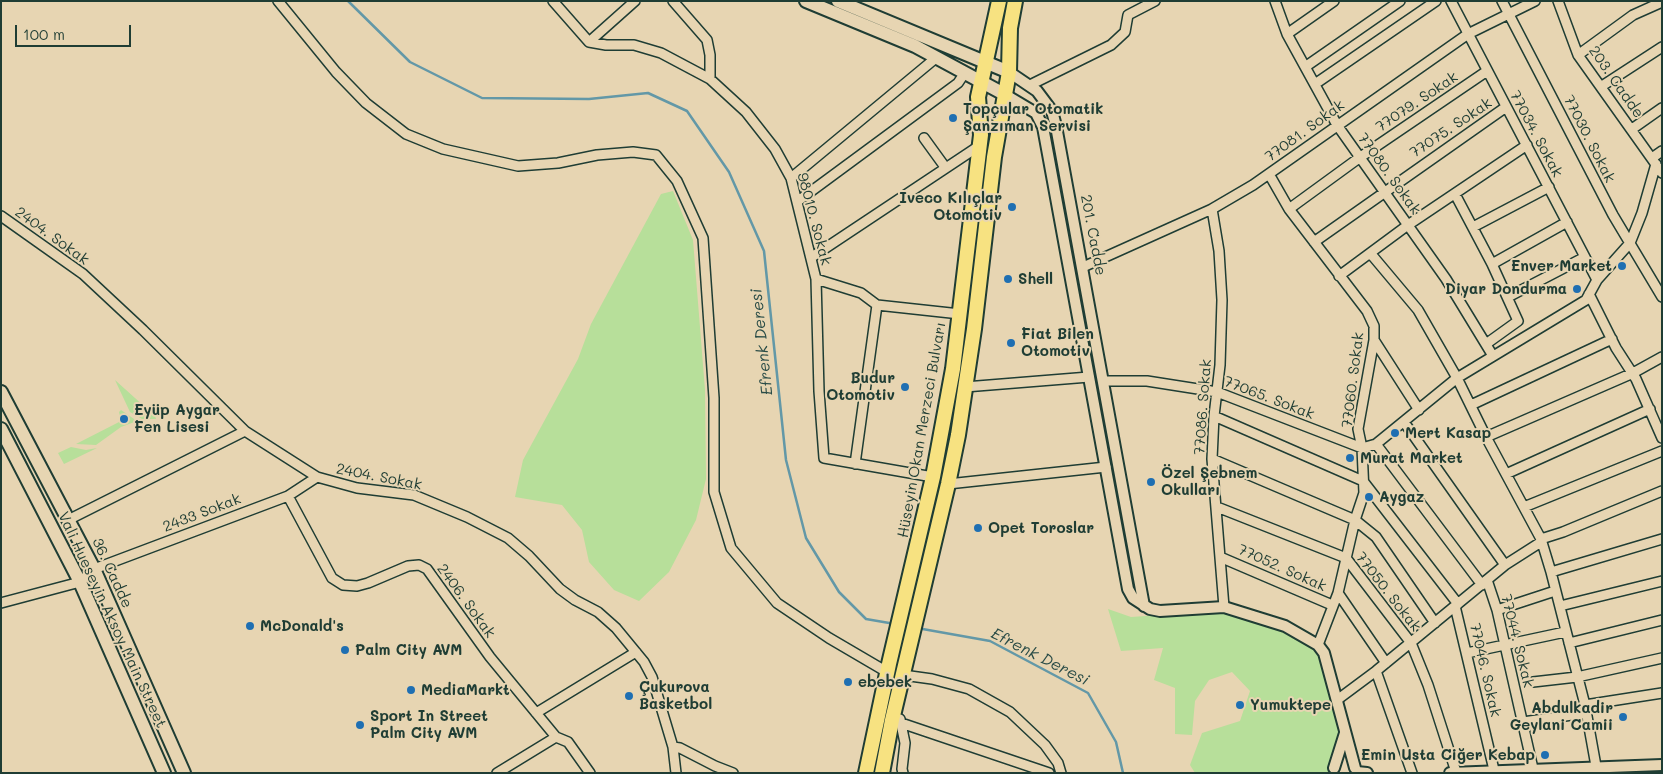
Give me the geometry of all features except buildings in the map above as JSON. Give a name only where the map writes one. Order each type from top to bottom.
[{"type":"main road","name":"201. Cadde","points":[[806,1],[937,57],[964,74],[1004,94]]},
{"type":"main road","name":"Hüseyin Okan Merzeci Bulvarı","points":[[866,773],[888,668],[933,478],[953,369],[979,146],[978,96],[999,1]]},
{"type":"main road","name":"Hüseyin Okan Merzeci Bulvarı","points":[[882,773],[897,698],[948,484],[965,387],[974,329],[994,157],[1009,72],[1010,28],[1014,1]]},
{"type":"main road","name":"201. Cadde","points":[[840,2],[1009,72]]},
{"type":"main road","name":"36. Cadde","points":[[1,392],[94,569],[184,773]]},
{"type":"main road","name":"Vali Hueseyin Aksoy Main Street","points":[[1,429],[80,582],[164,773]]},
{"type":"street","points":[[278,1],[336,72],[366,103],[406,134],[444,149],[518,166],[558,163],[596,155],[633,152],[656,155],[676,182],[703,238],[714,398],[714,492],[731,548],[777,603],[829,638],[888,668]]},
{"type":"street","points":[[552,1],[589,42],[635,1]]},
{"type":"street","points":[[673,1],[707,40],[710,55],[710,79]]},
{"type":"street","points":[[1030,85],[1111,45],[1125,32],[1128,15],[1155,1]]},
{"type":"street","points":[[1287,34],[1334,1]]},
{"type":"street","points":[[1305,67],[1400,1]]},
{"type":"street","points":[[1315,84],[1436,1]]},
{"type":"street","name":"77034. Sokak","points":[[1451,1],[1596,280]]},
{"type":"street","name":"77030. Sokak","points":[[1502,1],[1630,243],[1662,297]]},
{"type":"street","name":"77081. Sokak","points":[[1083,267],[1212,209],[1269,174],[1468,34],[1535,1]]},
{"type":"street","name":"203. Cadde","points":[[1558,1],[1578,55],[1602,86],[1662,173]]},
{"type":"street","name":"77080. Sokak","points":[[1276,2],[1287,34],[1337,125],[1446,279],[1493,356]]},
{"type":"street","points":[[1578,55],[1633,15],[1662,2]]},
{"type":"street","name":"98010. Sokak","points":[[589,42],[634,46],[662,53],[710,79],[746,112],[775,149],[792,178],[816,279],[820,342],[819,391],[824,458],[855,464]]},
{"type":"street","points":[[1602,86],[1662,47]]},
{"type":"street","points":[[792,178],[937,57]]},
{"type":"street","name":"77079. Sokak","points":[[1289,210],[1359,158],[1487,71]]},
{"type":"street","name":"201. Cadde","points":[[1009,72],[1037,91],[1052,111],[1056,126],[1144,606]]},
{"type":"street","points":[[798,201],[958,83],[964,74]]},
{"type":"street","name":"201. Cadde","points":[[1004,94],[1036,113],[1043,127],[1126,579],[1133,598],[1144,606]]},
{"type":"street","name":"77075. Sokak","points":[[1314,242],[1506,107]]},
{"type":"street","points":[[1632,129],[1662,108]]},
{"type":"street","points":[[924,138],[945,168]]},
{"type":"street","points":[[812,257],[979,146]]},
{"type":"street","points":[[1339,276],[1408,225],[1527,146]]},
{"type":"street","points":[[1362,448],[1376,444],[1457,378],[1586,300],[1596,280],[1630,243],[1642,213],[1654,161],[1662,152]]},
{"type":"street","name":"77060. Sokak","points":[[1269,174],[1289,210],[1368,311],[1374,326],[1374,340],[1358,429],[1362,448],[1364,492],[1355,520],[1338,593],[1318,644]]},
{"type":"street","points":[[1473,227],[1549,187]]},
{"type":"street","points":[[1454,194],[1492,264],[1518,321],[1486,344]]},
{"type":"street","name":"77086. Sokak","points":[[1212,209],[1217,235],[1222,300],[1212,459],[1224,607]]},
{"type":"street","name":"2404. Sokak","points":[[1,216],[83,274],[143,330],[245,431],[317,477],[357,488],[414,495],[467,517],[508,538],[529,556],[560,589],[575,600],[598,612],[616,628],[636,652],[652,677],[673,747],[676,773]]},
{"type":"street","points":[[1492,264],[1567,222]]},
{"type":"street","points":[[1370,254],[1418,310],[1457,378],[1541,541],[1552,572],[1585,709],[1596,766]]},
{"type":"street","points":[[1508,297],[1585,257]]},
{"type":"street","points":[[816,279],[861,293],[877,305],[960,314]]},
{"type":"street","points":[[1590,294],[1612,339],[1633,373],[1662,438]]},
{"type":"street","points":[[877,305],[855,464],[933,478]]},
{"type":"street","points":[[1470,405],[1612,339]]},
{"type":"street","points":[[1374,340],[1419,410]]},
{"type":"street","points":[[1486,437],[1661,360]]},
{"type":"street","points":[[965,387],[1089,377]]},
{"type":"street","name":"77065. Sokak","points":[[1104,381],[1147,380],[1217,392],[1362,448]]},
{"type":"street","points":[[1506,474],[1650,409]]},
{"type":"street","points":[[1214,416],[1363,480],[1457,605]]},
{"type":"street","points":[[1404,422],[1505,565]]},
{"type":"street","points":[[68,520],[245,431]]},
{"type":"street","name":"77044. Sokak","points":[[1376,444],[1484,582],[1497,610],[1533,770]]},
{"type":"street","points":[[1524,507],[1662,451]]},
{"type":"street","points":[[1212,459],[1355,520],[1376,537],[1436,623]]},
{"type":"street","points":[[948,484],[1106,467]]},
{"type":"street","name":"2433 Sokak","points":[[94,569],[288,496],[317,477]]},
{"type":"street","points":[[1337,700],[1436,623],[1505,565],[1541,541],[1662,491]]},
{"type":"street","name":"2406. Sokak","points":[[288,496],[332,578],[343,585],[357,586],[368,583],[408,566],[418,565],[427,569],[490,657],[556,737],[568,742],[590,773]]},
{"type":"street","name":"77050. Sokak","points":[[1217,507],[1346,558],[1411,643],[1428,685],[1456,772]]},
{"type":"street","points":[[1552,572],[1662,539]]},
{"type":"street","name":"77052. Sokak","points":[[1220,556],[1332,605]]},
{"type":"street","points":[[1,603],[80,582],[94,569]]},
{"type":"street","points":[[1560,606],[1662,581]]},
{"type":"street","points":[[1497,610],[1556,591]]},
{"type":"street","name":"77052. Sokak","points":[[1338,593],[1386,663]]},
{"type":"street","name":"77046. Sokak","points":[[1457,605],[1494,770]]},
{"type":"street","points":[[1144,606],[1160,611],[1224,607],[1285,626],[1318,644],[1324,653],[1357,771]]},
{"type":"street","points":[[1569,643],[1662,620]]},
{"type":"street","points":[[1467,654],[1565,632]]},
{"type":"street","points":[[536,713],[636,652]]},
{"type":"street","points":[[1533,682],[1577,677],[1662,658]]},
{"type":"street","points":[[904,670],[969,689],[1010,712],[1045,745],[1058,763],[1061,773]]},
{"type":"street","points":[[1376,671],[1412,773]]},
{"type":"street","points":[[1523,722],[1662,693]]},
{"type":"street","points":[[897,698],[905,743],[902,768],[904,773]]},
{"type":"street","points":[[901,723],[1049,773]]},
{"type":"street","points":[[1332,772],[1345,732]]},
{"type":"street","points":[[496,773],[556,737]]},
{"type":"street","points":[[673,747],[680,748],[733,773]]},
{"type":"street","points":[[1332,772],[1343,763],[1357,771],[1367,773]]},
{"type":"street","points":[[1450,773],[1494,770],[1571,770],[1596,766],[1648,769],[1662,764]]},
{"type":"green space","points":[[673,191],[693,240],[705,390],[706,479],[696,520],[669,572],[639,601],[614,590],[589,562],[582,530],[562,505],[515,497],[523,460],[578,359],[591,324],[661,194]]},
{"type":"green space","points":[[115,380],[156,419],[142,419],[130,412]]},
{"type":"green space","points":[[121,410],[137,421],[121,427],[96,445],[76,444],[121,421],[119,412]]},
{"type":"green space","points":[[71,447],[86,450],[97,448],[64,464],[58,453]]},
{"type":"green space","name":"Yumuktepe","points":[[1108,609],[1131,617],[1218,611],[1272,625],[1313,647],[1319,653],[1340,725],[1338,750],[1329,773],[1195,773],[1190,765],[1202,733],[1240,721],[1250,691],[1232,672],[1209,680],[1195,701],[1192,735],[1175,734],[1175,688],[1154,680],[1163,648],[1121,651]]},
{"type":"waterway","name":"Efrenk Deresi","points":[[348,1],[410,62],[482,98],[589,99],[648,93],[687,111],[729,172],[764,251],[786,460],[806,538],[839,592],[866,619],[895,624]]},
{"type":"waterway","name":"Efrenk Deresi","points":[[917,628],[990,641],[1088,693],[1116,742],[1123,773]]},
{"type":"place","name":"Topçular Otomatik Şanzıman Servisi","points":[[953,118]]},
{"type":"place","name":"Iveco Kılıçlar Otomotiv","points":[[1012,207]]},
{"type":"place","name":"Enver Market","points":[[1622,266]]},
{"type":"place","name":"Shell","points":[[1008,279]]},
{"type":"place","name":"Diyar Dondurma","points":[[1577,289]]},
{"type":"place","name":"Fiat Bilen Otomotiv","points":[[1011,343]]},
{"type":"place","name":"Budur Otomotiv","points":[[905,387]]},
{"type":"place","name":"Eyüp Aygar Fen Lisesi","points":[[124,419]]},
{"type":"place","name":"Mert Kasap","points":[[1395,433]]},
{"type":"place","name":"Murat Market","points":[[1350,458]]},
{"type":"place","name":"Özel Şebnem Okulları","points":[[1151,482]]},
{"type":"place","name":"Aygaz","points":[[1369,497]]},
{"type":"place","name":"Opet Toroslar","points":[[978,528]]},
{"type":"place","name":"McDonald's","points":[[250,626]]},
{"type":"place","name":"Palm City AVM","points":[[345,650]]},
{"type":"place","name":"ebebek","points":[[848,682]]},
{"type":"place","name":"MediaMarkt","points":[[411,690]]},
{"type":"place","name":"Çukurova Basketbol","points":[[629,696]]},
{"type":"place","name":"Yumuktepe","points":[[1240,705]]},
{"type":"place","name":"Abdulkadir Geylani Camii","points":[[1623,717]]},
{"type":"place","name":"Sport In Street Palm City AVM","points":[[360,725]]},
{"type":"place","name":"Emin Usta Ciğer Kebap","points":[[1545,755]]}]
